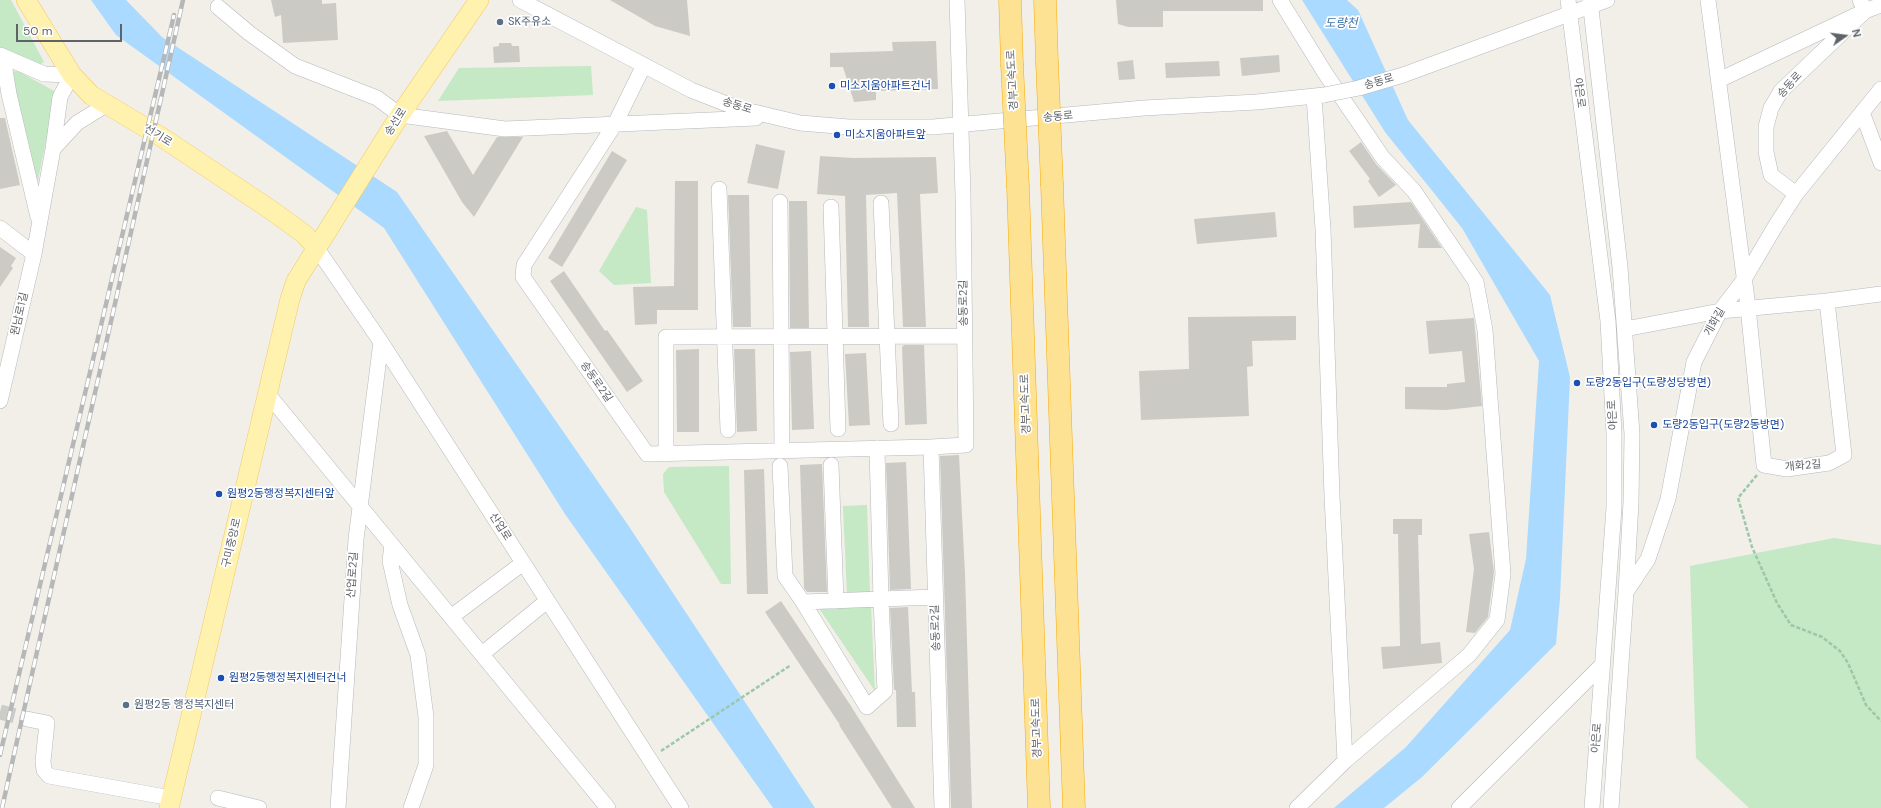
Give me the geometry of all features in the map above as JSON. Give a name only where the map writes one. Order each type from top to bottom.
[{"type":"highway","name":"경부고속도로","points":[[1010,0],[1018,187],[1039,808]]},
{"type":"highway","points":[[1045,0],[1074,808]]},
{"type":"main road","name":"선기로","points":[[26,0],[72,75],[92,95],[106,105],[163,138],[271,210],[304,234],[316,247]]},
{"type":"main road","name":"송선로","points":[[316,247],[400,115],[479,0]]},
{"type":"main road","name":"구미중앙로","points":[[170,803],[267,393],[296,281],[316,247]]},
{"type":"street","name":"송동로","points":[[520,0],[691,90],[737,108],[800,123],[849,127],[896,128],[960,126],[1144,108],[1257,102],[1319,95],[1359,88],[1403,75],[1568,7],[1606,0]]},
{"type":"street","name":"송동로2길","points":[[644,66],[615,124],[524,265],[523,277],[647,454],[966,445],[957,0]]},
{"type":"street","points":[[1280,0],[1325,73],[1383,158],[1414,191],[1476,282],[1485,330],[1503,574],[1496,620],[1468,655],[1345,761],[1297,808]]},
{"type":"street","points":[[1708,0],[1743,281],[1748,307],[1764,465]]},
{"type":"street","name":"야은로","points":[[1590,3],[1620,267],[1632,434],[1626,592],[1611,808]]},
{"type":"street","name":"송동로","points":[[1796,194],[1771,175],[1766,152],[1766,128],[1771,108],[1781,91],[1862,6]]},
{"type":"street","name":"송동로","points":[[1719,80],[1862,6],[1881,6]]},
{"type":"street","points":[[218,7],[295,66],[377,98],[400,115],[505,129],[775,117]]},
{"type":"street","name":"야은로","points":[[1568,7],[1608,321],[1614,433],[1613,516],[1608,600],[1601,666],[1592,808]]},
{"type":"street","points":[[39,226],[5,95],[1,56],[44,74],[72,75]]},
{"type":"street","name":"원남로1길","points":[[0,401],[34,254],[53,150],[60,96],[72,75]]},
{"type":"street","name":"개화길","points":[[1626,592],[1648,559],[1668,499],[1694,362],[1720,311],[1743,281],[1776,224],[1796,194],[1881,89]]},
{"type":"street","points":[[1319,95],[1332,496],[1345,761]]},
{"type":"street","points":[[53,150],[77,123],[106,105]]},
{"type":"street","points":[[1862,112],[1881,163]]},
{"type":"street","points":[[719,189],[728,430]]},
{"type":"street","points":[[780,202],[782,451]]},
{"type":"street","points":[[881,203],[890,424]]},
{"type":"street","points":[[832,206],[838,429]]},
{"type":"street","points":[[0,228],[34,254]]},
{"type":"street","name":"산업로","points":[[316,247],[381,342],[680,808]]},
{"type":"street","points":[[1624,329],[1748,307],[1827,301],[1881,294]]},
{"type":"street","name":"개화2길","points":[[1764,465],[1787,469],[1829,463],[1844,455],[1827,301]]},
{"type":"street","points":[[666,454],[666,337],[964,336]]},
{"type":"street","name":"산업로2길","points":[[338,808],[355,547],[381,342]]},
{"type":"street","points":[[267,393],[608,808]]},
{"type":"street","name":"송동로2길","points":[[931,447],[942,808]]},
{"type":"street","points":[[780,466],[785,576],[803,602],[868,707],[885,691],[877,448]]},
{"type":"street","points":[[831,465],[836,601]]},
{"type":"street","points":[[392,545],[390,561],[400,604],[418,655],[426,717],[426,765],[411,808]]},
{"type":"street","points":[[451,616],[523,563]]},
{"type":"street","points":[[803,602],[936,597]]},
{"type":"street","points":[[482,654],[547,601]]},
{"type":"street","points":[[1459,808],[1601,666]]},
{"type":"street","name":"구미중앙로","points":[[27,719],[47,723],[43,761],[44,770],[49,776],[170,803]]},
{"type":"street","points":[[218,798],[260,808]]},
{"type":"path","points":[[1764,465],[1738,498],[1752,547],[1777,603],[1791,625],[1822,637],[1840,650],[1848,663],[1866,705],[1881,721]]},
{"type":"path","points":[[649,758],[791,665]]},
{"type":"green space","points":[[0,0],[11,0],[44,62],[38,66],[0,50]]},
{"type":"green space","points":[[591,66],[593,95],[438,101],[459,68]]},
{"type":"green space","points":[[18,71],[56,92],[38,180],[33,180],[9,72]]},
{"type":"green space","points":[[636,207],[647,210],[651,283],[614,285],[599,271]]},
{"type":"green space","points":[[729,466],[731,584],[721,584],[664,492],[663,474],[669,467]]},
{"type":"green space","points":[[867,505],[870,595],[847,596],[843,506]]},
{"type":"green space","points":[[1834,538],[1881,545],[1881,808],[1749,808],[1696,758],[1690,566]]},
{"type":"green space","points":[[871,605],[875,691],[818,607]]},
{"type":"water","points":[[91,0],[126,0],[162,37],[397,192],[628,525],[815,808],[773,808],[565,514],[384,228],[116,35]]},
{"type":"water","name":"도량천","points":[[1302,0],[1347,0],[1358,10],[1408,120],[1550,295],[1570,377],[1560,598],[1556,644],[1422,777],[1384,808],[1334,808],[1406,747],[1510,630],[1526,559],[1539,361],[1462,228],[1385,132]]},
{"type":"building","points":[[271,0],[322,0],[322,4],[336,3],[338,40],[283,43],[281,15],[275,17]]},
{"type":"building","points":[[610,0],[687,0],[690,36],[655,26]]},
{"type":"building","points":[[1116,0],[1263,0],[1263,11],[1163,11],[1163,27],[1128,27],[1118,24]]},
{"type":"building","points":[[936,41],[938,89],[876,91],[876,100],[854,102],[843,67],[830,67],[830,53],[893,51],[892,42]]},
{"type":"building","points":[[499,43],[511,43],[512,46],[519,46],[520,62],[494,63],[493,47],[499,46]]},
{"type":"building","points":[[1279,55],[1280,72],[1242,76],[1240,58]]},
{"type":"building","points":[[1133,60],[1135,79],[1119,80],[1117,62]]},
{"type":"building","points":[[1219,61],[1220,76],[1166,78],[1165,63]]},
{"type":"building","points":[[0,118],[5,118],[20,185],[0,189]]},
{"type":"building","points":[[447,131],[473,175],[497,137],[523,137],[474,217],[462,202],[424,136]]},
{"type":"building","points":[[1361,142],[1376,164],[1396,185],[1379,197],[1368,181],[1370,179],[1349,151]]},
{"type":"building","points":[[756,144],[785,151],[778,189],[747,183]]},
{"type":"building","points":[[612,151],[627,160],[562,267],[548,258]]},
{"type":"building","points":[[820,156],[853,158],[936,157],[938,193],[920,194],[926,327],[903,327],[897,193],[866,195],[869,327],[848,327],[845,196],[817,194]]},
{"type":"building","points":[[675,181],[698,181],[698,310],[657,310],[657,324],[635,325],[633,287],[674,286]]},
{"type":"building","points":[[728,195],[749,195],[751,327],[733,327]]},
{"type":"building","points":[[789,201],[807,201],[809,328],[790,328]]},
{"type":"building","points":[[1411,202],[1442,248],[1418,248],[1420,224],[1354,228],[1353,206]]},
{"type":"building","points":[[1275,212],[1277,237],[1197,244],[1194,219]]},
{"type":"building","points":[[0,247],[16,258],[11,266],[13,268],[0,287]]},
{"type":"building","points":[[564,271],[605,331],[607,330],[643,381],[627,392],[550,281]]},
{"type":"building","points":[[1296,316],[1296,340],[1252,341],[1253,366],[1247,367],[1249,416],[1141,420],[1139,371],[1189,369],[1188,317]]},
{"type":"building","points":[[1474,318],[1482,406],[1446,410],[1405,409],[1405,387],[1447,387],[1447,384],[1465,382],[1462,351],[1429,354],[1426,321]]},
{"type":"building","points":[[904,345],[924,345],[927,424],[905,425],[902,347]]},
{"type":"building","points":[[699,349],[699,432],[677,432],[676,350]]},
{"type":"building","points":[[734,349],[755,349],[757,431],[737,432]]},
{"type":"building","points":[[811,351],[814,429],[792,430],[790,352]]},
{"type":"building","points":[[866,353],[870,425],[849,426],[845,354]]},
{"type":"building","points":[[959,455],[965,574],[972,808],[951,808],[940,456]]},
{"type":"building","points":[[906,462],[911,589],[890,590],[886,463]]},
{"type":"building","points":[[822,464],[827,592],[807,592],[804,588],[800,465]]},
{"type":"building","points":[[764,469],[768,594],[747,594],[744,470]]},
{"type":"building","points":[[1393,519],[1422,519],[1422,535],[1418,535],[1421,644],[1440,642],[1442,663],[1383,669],[1381,647],[1400,646],[1398,534],[1393,534]]},
{"type":"building","points":[[1489,532],[1494,572],[1488,617],[1475,633],[1466,632],[1474,569],[1469,534]]},
{"type":"building","points":[[781,601],[849,703],[915,808],[892,808],[840,725],[765,612]]},
{"type":"building","points":[[908,607],[912,692],[915,692],[916,727],[897,727],[890,608]]},
{"type":"tunnel","points":[[0,712],[27,719]]},
{"type":"railway","points":[[2,808],[183,0]]},
{"type":"railway","points":[[0,755],[174,15]]},
{"type":"place","name":"SK주유소","points":[[500,22]]},
{"type":"place","name":"미소지움아파트건너","points":[[832,86]]},
{"type":"place","name":"미소지움아파트앞","points":[[837,135]]},
{"type":"place","name":"도량2동입구(도량성당방면)","points":[[1577,383]]},
{"type":"place","name":"도량2동입구(도량2동방면)","points":[[1654,425]]},
{"type":"place","name":"원평2동행정복지센터앞","points":[[219,494]]},
{"type":"place","name":"원평2동행정복지센터건너","points":[[221,678]]},
{"type":"place","name":"원평2동 행정복지센터","points":[[126,705]]}]
